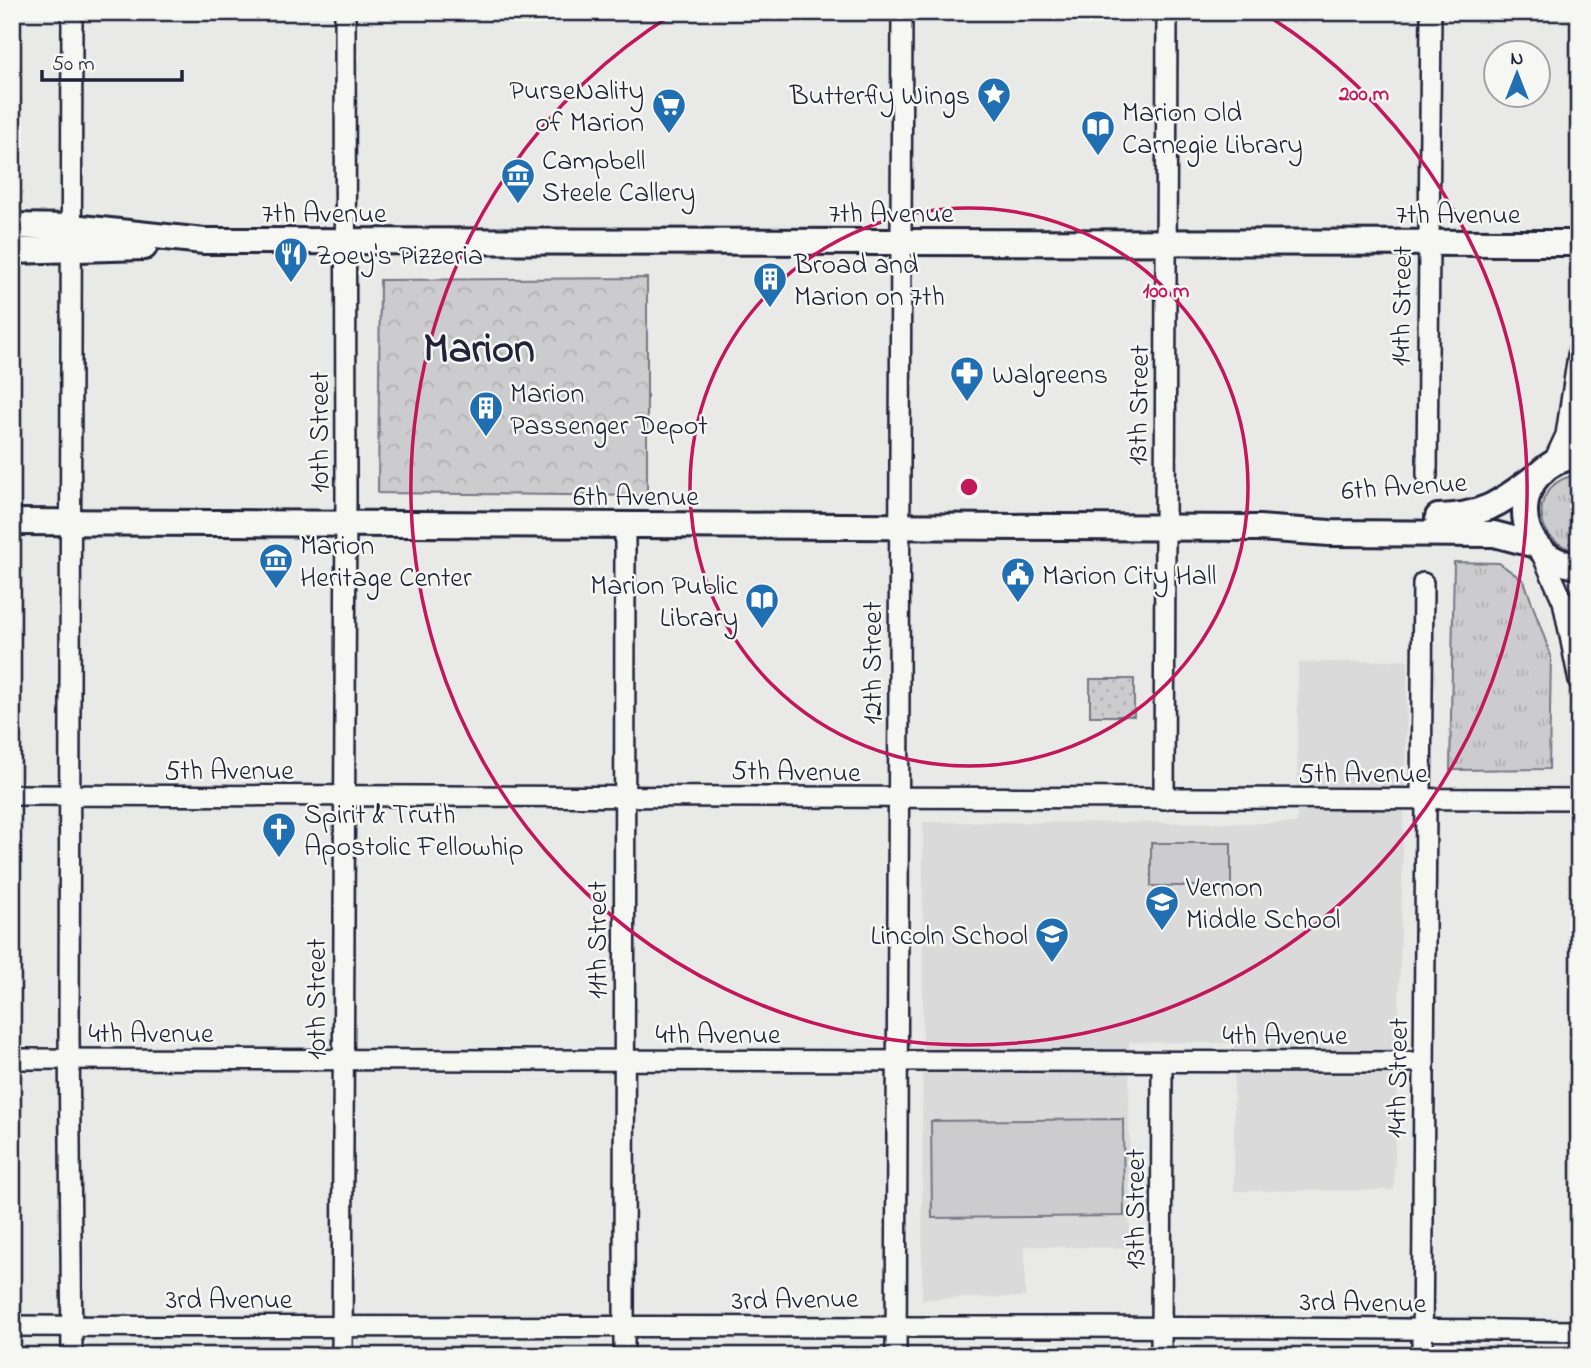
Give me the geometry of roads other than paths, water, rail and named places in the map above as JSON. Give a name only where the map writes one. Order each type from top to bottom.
[{"type":"main road","name":"7th Avenue","points":[[12,226],[72,227],[204,241]]},
{"type":"main road","name":"7th Avenue","points":[[12,251],[71,251],[204,241],[1579,243]]},
{"type":"main road","points":[[1538,547],[1529,533],[1524,506],[1534,480],[1548,468],[1579,456]]},
{"type":"main road","name":"6th Avenue","points":[[1259,528],[1338,519],[1466,516],[1506,501],[1548,468]]},
{"type":"main road","name":"6th Avenue","points":[[12,522],[1164,527],[1259,528],[1330,533],[1494,534],[1538,547],[1566,564],[1579,566]]},
{"type":"street","points":[[72,12],[69,1059],[72,1356]]},
{"type":"street","name":"10th Street","points":[[342,1356],[346,525],[345,12]]},
{"type":"street","name":"12th Street","points":[[896,1356],[902,12]]},
{"type":"street","name":"13th Street","points":[[1164,799],[1167,12]]},
{"type":"street","name":"14th Street","points":[[1427,475],[1431,12]]},
{"type":"street","points":[[1548,468],[1566,435],[1579,349]]},
{"type":"street","name":"11th Street","points":[[624,1356],[625,524]]},
{"type":"street","points":[[1538,547],[1563,601],[1579,681]]},
{"type":"street","name":"14th Street","points":[[1422,1356],[1423,583]]},
{"type":"street","name":"5th Avenue","points":[[12,795],[344,798],[625,796],[898,799],[1579,799]]},
{"type":"street","name":"4th Avenue","points":[[12,1059],[1424,1062]]},
{"type":"street","name":"13th Street","points":[[1161,1356],[1162,1062]]},
{"type":"street","name":"3rd Avenue","points":[[12,1325],[624,1328],[896,1324],[1579,1331]]},
{"type":"place","name":"Butterfly Wings","points":[[994,124]]},
{"type":"place","name":"PurseNality of Marion","points":[[669,135]]},
{"type":"place","name":"Marion Old Carnegie Library","points":[[1098,157]]},
{"type":"place","name":"Campbell Steele Callery","points":[[518,205]]},
{"type":"place","name":"Zoey's Pizzeria","points":[[291,284]]},
{"type":"place","name":"Broad and Marion on 7th","points":[[770,309]]},
{"type":"place","name":"Walgreens","points":[[967,403]]},
{"type":"place","name":"Marion Passenger Depot","points":[[486,438]]},
{"type":"place","name":"Marion Heritage Center","points":[[276,590]]},
{"type":"place","name":"Marion City Hall","points":[[1018,604]]},
{"type":"place","name":"Marion Public Library","points":[[762,630]]},
{"type":"place","name":"Spirit & Truth Apostolic Fellowhip","points":[[279,859]]},
{"type":"place","name":"Vernon Middle School","points":[[1162,932]]},
{"type":"place","name":"Lincoln School","points":[[1052,964]]},
{"type":"district","name":"Marion","points":[[479,346]]}]
